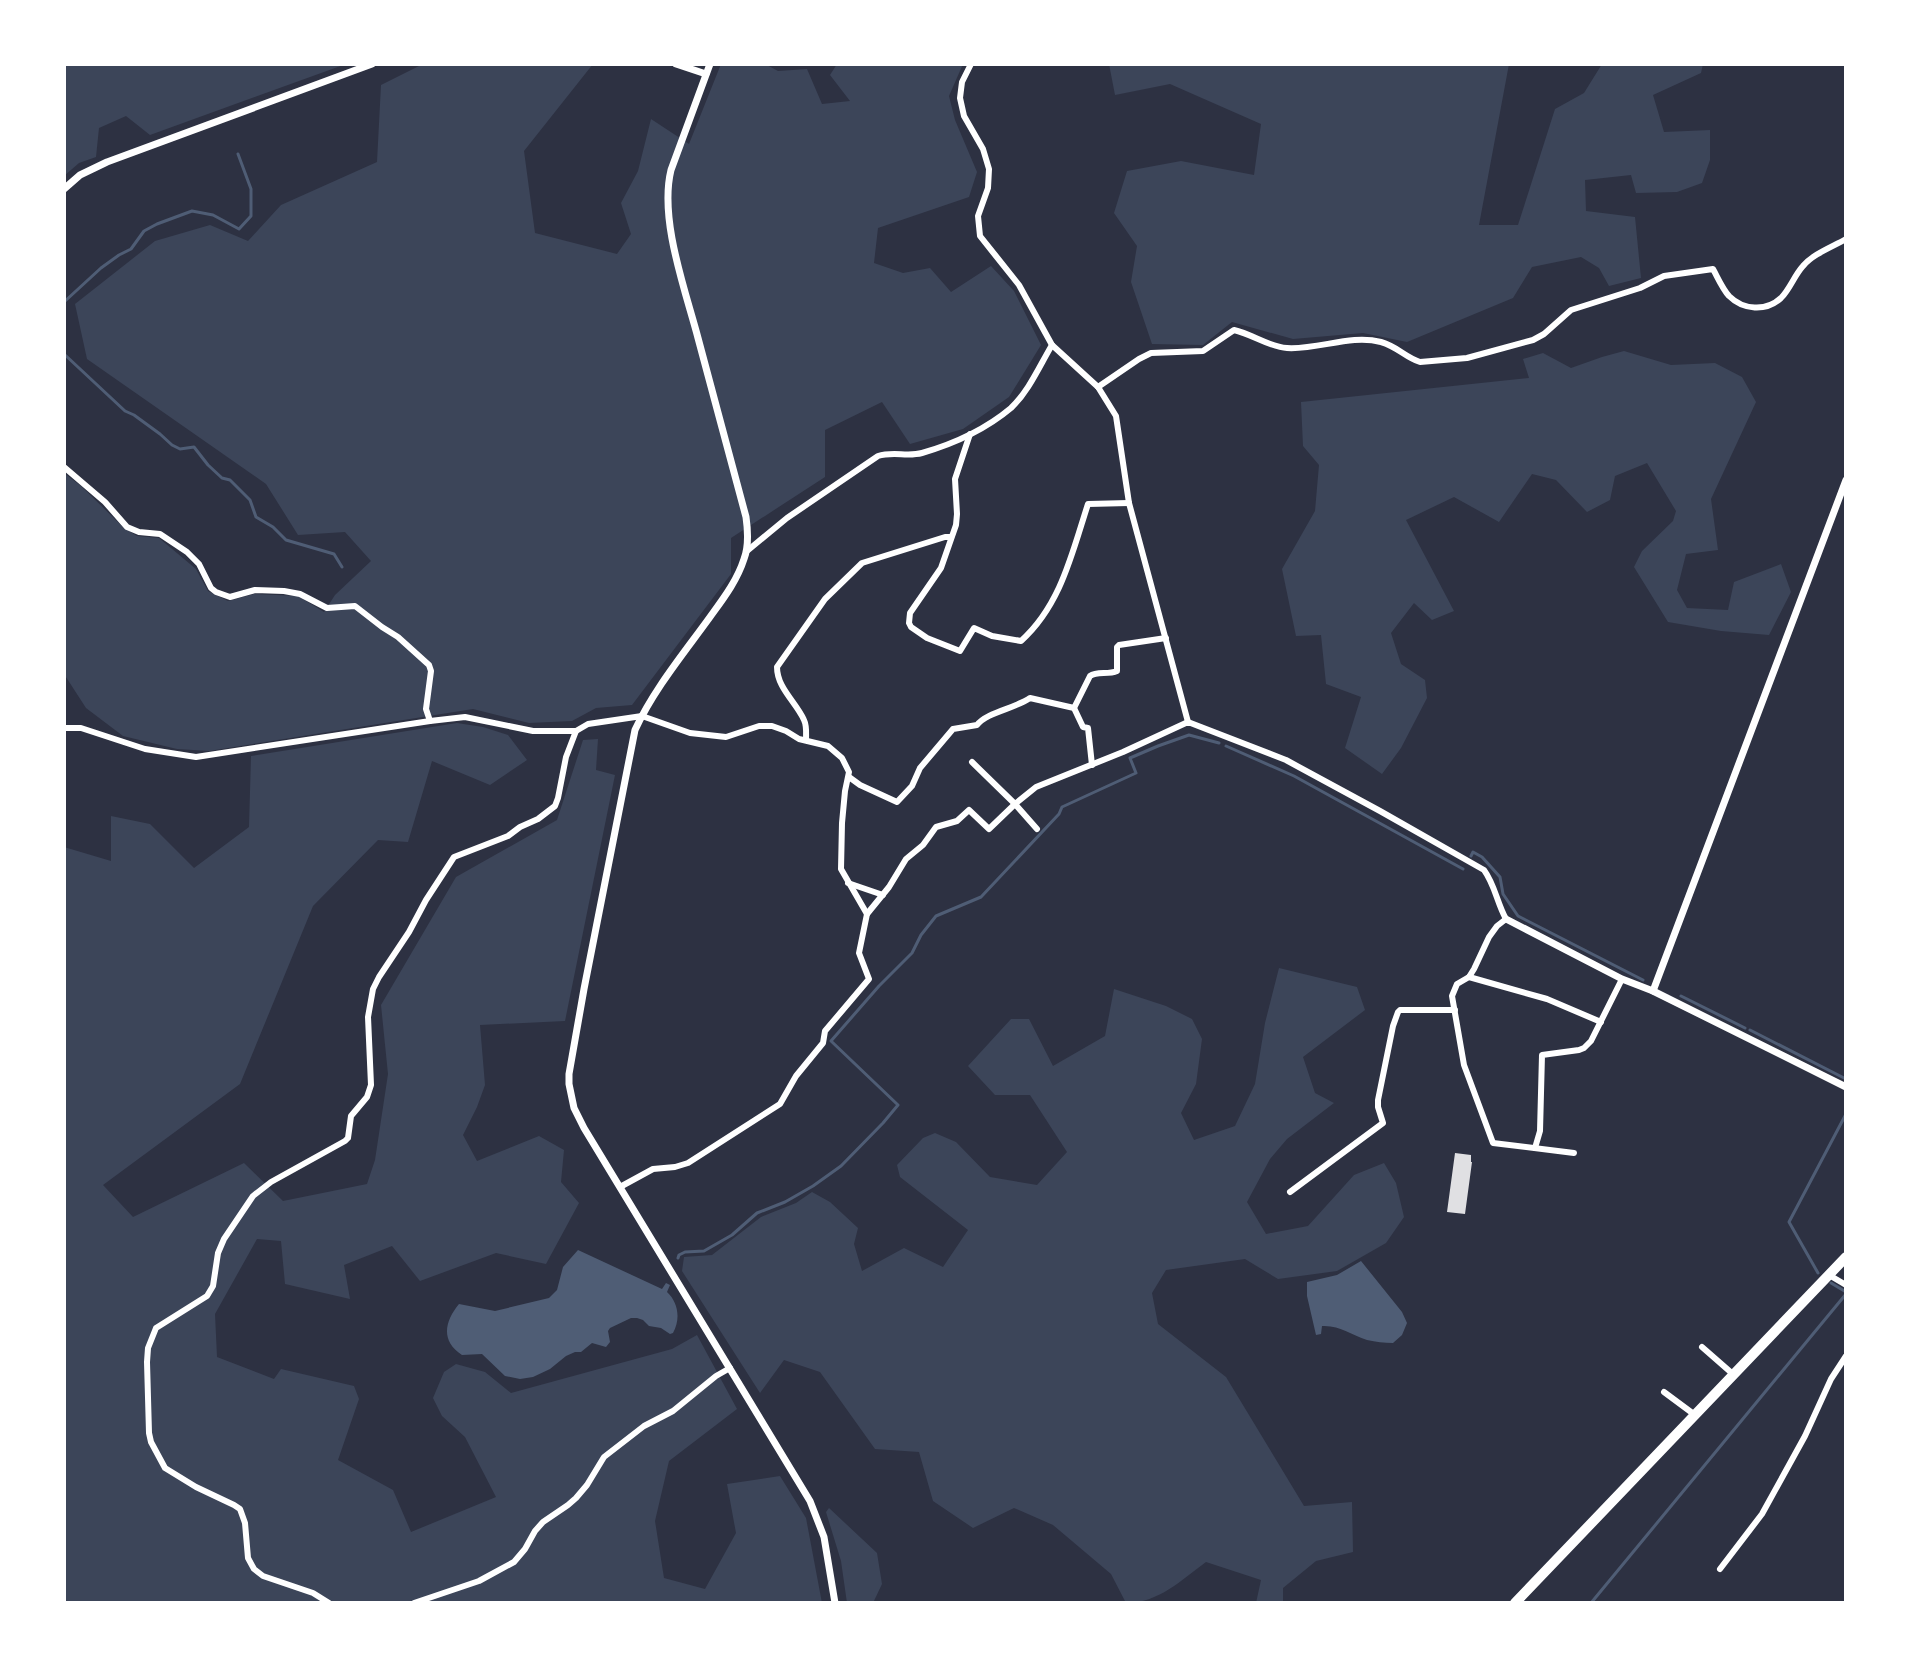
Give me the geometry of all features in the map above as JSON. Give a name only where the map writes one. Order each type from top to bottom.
[{"type":"highway","points":[[1515,1603],[1846,1257]]},
{"type":"street","points":[[64,189],[87,171],[107,162],[372,64]]},
{"type":"street","points":[[676,64],[706,74]]},
{"type":"street","points":[[710,64],[671,170],[668,183],[669,226],[746,517],[747,551],[729,590],[635,730],[584,989],[569,1084],[574,1108],[810,1501],[824,1537],[835,1603]]},
{"type":"street","points":[[971,64],[961,88],[961,105],[983,149],[989,169],[988,188],[980,209],[978,229],[983,241],[1019,285],[1052,345],[1098,387],[1116,416],[1129,503],[1188,722]]},
{"type":"street","points":[[1098,387],[1151,353],[1203,351],[1234,330],[1282,347],[1299,348],[1365,339],[1397,347],[1420,362],[1467,358],[1533,340],[1571,310],[1640,288],[1664,276],[1705,269],[1713,269],[1723,289],[1733,300],[1749,307],[1767,307],[1782,297],[1805,264],[1846,239]]},
{"type":"street","points":[[747,551],[787,518],[878,456],[886,453],[921,453],[960,440],[1011,407],[1052,345]]},
{"type":"street","points":[[970,434],[955,479],[957,520],[941,568],[910,613],[911,627],[927,638],[960,651],[974,628],[992,636],[1021,641],[1050,608],[1071,559],[1088,504],[1129,503]]},
{"type":"street","points":[[64,467],[105,502],[127,527],[139,532],[160,534],[187,552],[199,564],[216,592],[230,597],[255,590],[284,591],[300,594],[327,608],[355,606],[360,609],[429,665],[431,671],[426,709],[430,721]]},
{"type":"street","points":[[1653,991],[1846,480]]},
{"type":"street","points":[[806,740],[805,723],[777,674],[777,667],[825,599],[862,563],[950,537]]},
{"type":"street","points":[[1074,708],[1090,676],[1117,671],[1119,645],[1166,638]]},
{"type":"street","points":[[849,777],[897,802],[912,786],[920,768],[953,729],[977,725],[981,719],[1030,698],[1074,708]]},
{"type":"street","points":[[1074,708],[1083,727],[1088,728],[1092,765]]},
{"type":"street","points":[[64,728],[81,728],[145,749],[196,757],[465,717],[533,731],[576,731],[588,724],[642,716],[690,733],[726,737],[759,726],[772,726],[799,739],[828,746],[838,752],[846,765],[849,777],[844,801],[841,869],[867,914]]},
{"type":"street","points":[[620,1187],[653,1169],[688,1163],[780,1104],[796,1076],[823,1043],[825,1031],[869,979],[859,953],[867,914],[906,859],[923,845],[936,827],[957,821],[969,810],[989,829],[1036,787],[1188,722],[1286,760],[1476,864],[1490,878],[1506,919],[1622,979],[1653,991],[1846,1087]]},
{"type":"street","points":[[329,1603],[313,1593],[263,1576],[254,1569],[248,1558],[245,1523],[240,1509],[165,1468],[149,1433],[147,1375],[150,1340],[156,1328],[207,1296],[213,1286],[218,1253],[224,1239],[253,1196],[271,1182],[348,1138],[351,1116],[367,1097],[371,1085],[368,1017],[373,989],[379,977],[454,857],[500,840],[555,806],[566,757],[576,731]]},
{"type":"street","points":[[972,762],[1037,829]]},
{"type":"street","points":[[848,883],[883,895]]},
{"type":"street","points":[[1506,919],[1489,937],[1469,977],[1453,990],[1464,1065],[1493,1143],[1574,1153]]},
{"type":"street","points":[[1469,977],[1547,999],[1601,1022]]},
{"type":"street","points":[[1535,1148],[1540,1131],[1542,1055],[1584,1048],[1591,1041],[1622,979]]},
{"type":"street","points":[[1290,1192],[1383,1123],[1378,1100],[1398,1012],[1455,1010]]},
{"type":"street","points":[[1829,1275],[1846,1285]]},
{"type":"street","points":[[1702,1347],[1734,1375]]},
{"type":"street","points":[[1720,1569],[1762,1514],[1805,1436],[1831,1379],[1846,1356]]},
{"type":"street","points":[[414,1603],[479,1581],[514,1562],[543,1522],[576,1498],[604,1457],[730,1368]]},
{"type":"street","points":[[1664,1392],[1695,1415]]},
{"type":"shaded area","points":[[64,64],[346,64],[150,135],[126,116],[99,128],[96,157],[79,163],[64,176]]},
{"type":"shaded area","points":[[423,64],[593,64],[524,151],[535,233],[617,254],[631,234],[621,203],[638,171],[651,119],[689,144],[721,64],[765,64],[778,71],[807,69],[822,104],[850,101],[830,75],[837,64],[963,64],[949,96],[955,120],[977,172],[969,197],[878,228],[874,263],[903,273],[930,268],[951,292],[991,266],[1014,291],[1041,345],[1009,397],[963,429],[910,444],[882,402],[825,430],[825,477],[731,538],[731,574],[632,705],[596,708],[572,721],[529,723],[473,709],[209,751],[177,749],[123,736],[86,708],[64,674],[64,473],[124,528],[137,536],[159,538],[196,569],[208,591],[228,601],[254,594],[298,596],[324,612],[335,595],[371,561],[345,532],[298,535],[266,484],[87,359],[75,304],[155,241],[210,225],[248,241],[281,205],[377,162],[381,85]]},
{"type":"shaded area","points":[[1109,64],[1509,64],[1479,225],[1518,225],[1555,109],[1584,93],[1602,64],[1703,64],[1701,73],[1653,95],[1664,132],[1710,130],[1710,160],[1702,183],[1677,192],[1636,193],[1631,175],[1585,180],[1586,211],[1635,217],[1641,278],[1609,286],[1599,268],[1581,257],[1532,267],[1513,298],[1407,342],[1363,333],[1293,339],[1232,322],[1203,345],[1152,344],[1131,282],[1137,246],[1114,213],[1127,171],[1181,161],[1254,175],[1261,124],[1170,84],[1115,95]]},
{"type":"shaded area","points":[[1624,351],[1671,365],[1715,363],[1742,377],[1756,402],[1711,499],[1718,550],[1686,554],[1677,590],[1687,608],[1728,610],[1734,582],[1781,564],[1791,592],[1769,635],[1668,622],[1634,567],[1642,551],[1673,521],[1676,511],[1647,463],[1615,476],[1610,500],[1587,512],[1556,480],[1532,474],[1499,522],[1454,497],[1406,520],[1454,611],[1432,620],[1414,603],[1391,633],[1401,664],[1425,680],[1427,698],[1401,748],[1382,774],[1345,748],[1361,697],[1326,684],[1321,635],[1296,636],[1282,569],[1315,511],[1319,465],[1303,446],[1301,402],[1529,378],[1523,359],[1543,353],[1571,368]]},
{"type":"shaded area","points":[[457,723],[508,735],[527,760],[490,785],[432,761],[408,842],[378,840],[313,906],[240,1084],[103,1185],[133,1217],[244,1163],[283,1201],[367,1184],[375,1160],[388,1074],[381,1005],[456,877],[557,820],[583,740],[598,739],[596,770],[615,775],[565,1021],[480,1025],[485,1085],[463,1135],[477,1161],[539,1136],[564,1150],[561,1182],[579,1203],[546,1264],[496,1253],[420,1281],[392,1246],[344,1265],[350,1299],[285,1284],[281,1241],[257,1239],[215,1314],[217,1357],[274,1379],[281,1369],[354,1386],[359,1399],[338,1460],[393,1490],[411,1532],[496,1497],[465,1437],[442,1416],[433,1398],[444,1372],[456,1364],[485,1372],[511,1393],[672,1349],[697,1335],[737,1409],[669,1461],[655,1521],[664,1578],[705,1589],[736,1533],[727,1484],[780,1476],[806,1518],[822,1603],[64,1603],[64,847],[111,861],[111,816],[150,824],[194,868],[249,827],[251,756]]},
{"type":"shaded area","points":[[1279,968],[1357,987],[1365,1010],[1303,1057],[1315,1093],[1334,1103],[1287,1139],[1270,1159],[1247,1202],[1266,1234],[1308,1226],[1354,1175],[1384,1163],[1396,1183],[1404,1217],[1386,1243],[1337,1271],[1278,1279],[1245,1259],[1166,1270],[1152,1293],[1158,1324],[1226,1377],[1304,1506],[1352,1502],[1353,1552],[1316,1561],[1283,1588],[1283,1603],[1256,1603],[1261,1580],[1206,1562],[1159,1595],[1126,1603],[1111,1574],[1053,1525],[1014,1508],[973,1528],[933,1501],[919,1452],[875,1449],[820,1372],[784,1360],[760,1393],[682,1271],[684,1257],[712,1255],[761,1217],[796,1203],[812,1192],[830,1202],[858,1228],[854,1244],[862,1271],[904,1248],[943,1267],[968,1230],[900,1177],[897,1165],[923,1138],[935,1133],[956,1142],[990,1177],[1037,1185],[1067,1152],[1030,1095],[995,1095],[968,1066],[1011,1019],[1029,1019],[1053,1066],[1105,1036],[1114,989],[1166,1006],[1192,1019],[1202,1039],[1196,1084],[1181,1113],[1194,1140],[1235,1126],[1255,1084],[1265,1023]]},
{"type":"shaded area","points":[[578,1250],[662,1289],[666,1283],[670,1285],[667,1292],[674,1301],[678,1317],[673,1333],[631,1318],[610,1328],[610,1342],[606,1347],[592,1343],[581,1352],[566,1356],[550,1369],[520,1379],[505,1376],[482,1354],[462,1355],[450,1344],[448,1324],[459,1304],[495,1311],[549,1298],[557,1290],[563,1267]]},
{"type":"shaded area","points":[[1361,1261],[1402,1312],[1407,1323],[1402,1335],[1393,1343],[1367,1340],[1328,1326],[1322,1326],[1321,1334],[1316,1335],[1307,1282],[1337,1275]]},
{"type":"shaded area","points":[[829,1508],[877,1553],[882,1584],[873,1603],[847,1603],[841,1561],[826,1512]]},
{"type":"building","points":[[1455,1153],[1471,1155],[1465,1214],[1447,1212]]},
{"type":"waterway","points":[[64,302],[101,268],[131,249],[144,231],[157,224],[192,211],[213,215],[239,229],[251,216],[251,189],[238,154]]},
{"type":"waterway","points":[[64,354],[125,411],[172,445],[180,449],[194,447],[208,465],[222,478],[230,480],[250,500],[256,517],[273,527],[286,540],[334,554],[342,567]]},
{"type":"waterway","points":[[678,1258],[685,1252],[704,1251],[732,1235],[757,1213],[813,1186],[841,1166],[898,1105],[831,1041],[912,953],[936,916],[981,897],[1059,814],[1062,807],[1136,773],[1130,758],[1189,735],[1219,743]]},
{"type":"waterway","points":[[1226,746],[1294,776],[1463,869]]},
{"type":"waterway","points":[[1471,856],[1473,852],[1482,857],[1500,877],[1503,894],[1518,916],[1643,980]]},
{"type":"waterway","points":[[1681,996],[1745,1028]]},
{"type":"waterway","points":[[1750,1030],[1846,1079]]},
{"type":"waterway","points":[[1818,1273],[1789,1222],[1846,1114]]},
{"type":"waterway","points":[[1831,1283],[1846,1292]]},
{"type":"waterway","points":[[1591,1603],[1846,1294]]}]
